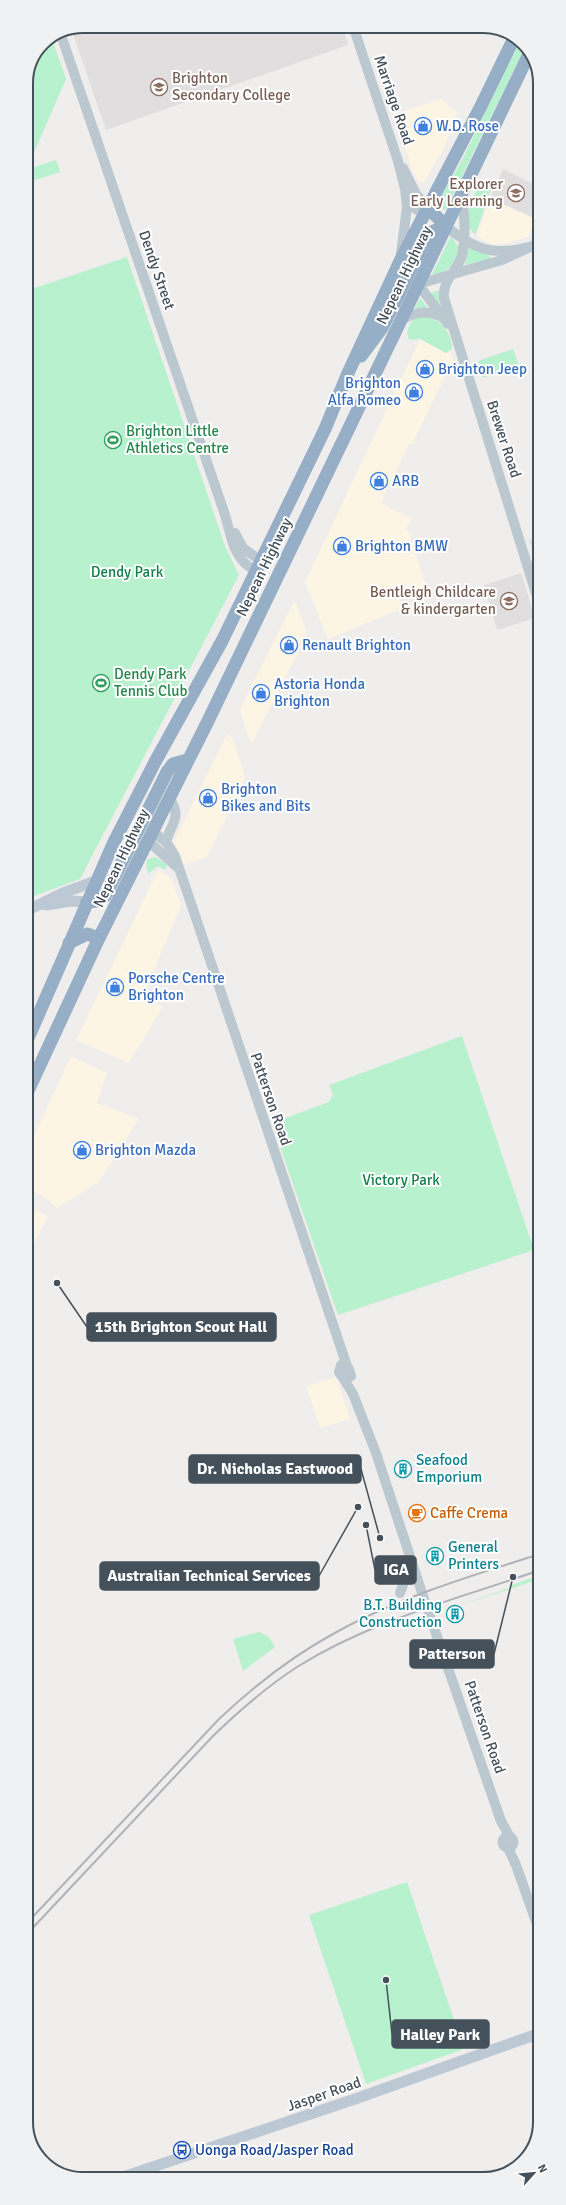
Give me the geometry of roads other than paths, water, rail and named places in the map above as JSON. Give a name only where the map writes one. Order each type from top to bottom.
[{"type":"highway","name":"Nepean Highway","points":[[33,1027],[96,881],[126,817],[238,609],[325,429],[349,370],[400,260],[481,106],[512,42]]},
{"type":"highway","name":"Nepean Highway","points":[[33,1078],[100,938],[145,832],[169,798],[266,600],[396,318],[418,284],[527,60]]},
{"type":"highway","points":[[425,210],[446,226]]},
{"type":"highway","points":[[349,370],[377,336],[396,318],[409,272],[429,232],[446,226]]},
{"type":"highway","points":[[400,260],[418,284]]},
{"type":"highway","points":[[279,525],[289,528],[300,526]]},
{"type":"highway","points":[[258,566],[278,574]]},
{"type":"highway","points":[[238,609],[252,598],[259,597],[266,600]]},
{"type":"highway","points":[[87,902],[98,902],[105,896],[145,832],[173,764],[187,760]]},
{"type":"highway","points":[[126,817],[145,832]]},
{"type":"highway","points":[[69,943],[88,934],[100,938]]},
{"type":"main road","points":[[33,908],[63,893],[96,881]]},
{"type":"main road","points":[[37,907],[67,902],[87,902]]},
{"type":"main road","name":"Jasper Road","points":[[138,2172],[356,2099],[533,2036]]},
{"type":"street","name":"Marriage Road","points":[[355,33],[398,162],[406,193],[407,207],[400,260]]},
{"type":"street","name":"Dendy Street","points":[[62,38],[225,515],[235,551],[244,564],[258,566]]},
{"type":"street","name":"Marriage Road","points":[[398,162],[425,210]]},
{"type":"street","points":[[406,193],[411,205],[425,210]]},
{"type":"street","name":"Brewer Road","points":[[462,193],[463,239],[461,258],[451,275],[444,294],[453,331],[533,584]]},
{"type":"street","points":[[446,226],[463,239],[492,252],[528,248]]},
{"type":"street","points":[[418,284],[502,260],[533,246]]},
{"type":"street","name":"Brewer Road","points":[[418,284],[446,319],[453,331]]},
{"type":"street","points":[[396,318],[425,311],[446,319]]},
{"type":"street","points":[[166,842],[176,814],[175,808],[169,798]]},
{"type":"street","name":"Patterson Road","points":[[145,832],[166,842],[174,854],[177,867],[338,1341],[344,1366],[351,1372],[347,1376],[353,1394],[376,1453],[422,1588],[424,1599],[433,1620],[533,1913]]},
{"type":"street","name":"Patterson Road","points":[[145,832],[177,867]]},
{"type":"street","points":[[400,1593],[412,1560]]},
{"type":"railway","points":[[33,1917],[219,1719],[259,1684],[288,1662],[317,1643],[382,1609],[434,1589],[533,1556]]},
{"type":"railway","points":[[33,1928],[213,1736],[233,1717],[274,1683],[297,1667],[326,1651],[385,1623],[533,1572]]},
{"type":"place","name":"Brighton Secondary College","points":[[159,87]]},
{"type":"place","name":"W.D. Rose","points":[[423,126]]},
{"type":"place","name":"Explorer Early Learning","points":[[516,193]]},
{"type":"place","name":"Brighton Jeep","points":[[425,369]]},
{"type":"place","name":"Brighton Alfa Romeo","points":[[414,392]]},
{"type":"place","name":"Brighton Little Athletics Centre","points":[[113,440]]},
{"type":"place","name":"ARB","points":[[379,481]]},
{"type":"place","name":"Brighton BMW","points":[[342,546]]},
{"type":"place","name":"Bentleigh Childcare & kindergarten","points":[[509,601]]},
{"type":"place","name":"Renault Brighton","points":[[289,645]]},
{"type":"place","name":"Dendy Park Tennis Club","points":[[101,683]]},
{"type":"place","name":"Astoria Honda Brighton","points":[[261,693]]},
{"type":"place","name":"Brighton Bikes and Bits","points":[[208,798]]},
{"type":"place","name":"Porsche Centre Brighton","points":[[115,987]]},
{"type":"place","name":"Brighton Mazda","points":[[82,1150]]},
{"type":"place","name":"15th Brighton Scout Hall","points":[[57,1283]]},
{"type":"place","name":"Seafood Emporium","points":[[403,1469]]},
{"type":"place","name":"Australian Technical Services","points":[[358,1507]]},
{"type":"place","name":"Caffe Crema","points":[[417,1513]]},
{"type":"place","name":"IGA","points":[[366,1525]]},
{"type":"place","name":"Dr. Nicholas Eastwood","points":[[380,1538]]},
{"type":"place","name":"General Printers","points":[[435,1556]]},
{"type":"place","name":"Patterson","points":[[513,1577]]},
{"type":"place","name":"B.T. Building Construction","points":[[455,1614]]},
{"type":"place","name":"Halley Park","points":[[386,1980]]},
{"type":"place","name":"Uonga Road/Jasper Road","points":[[182,2150]]},
{"type":"park label","name":"Dendy Park","points":[[127,572]]},
{"type":"park label","name":"Victory Park","points":[[401,1180]]}]
